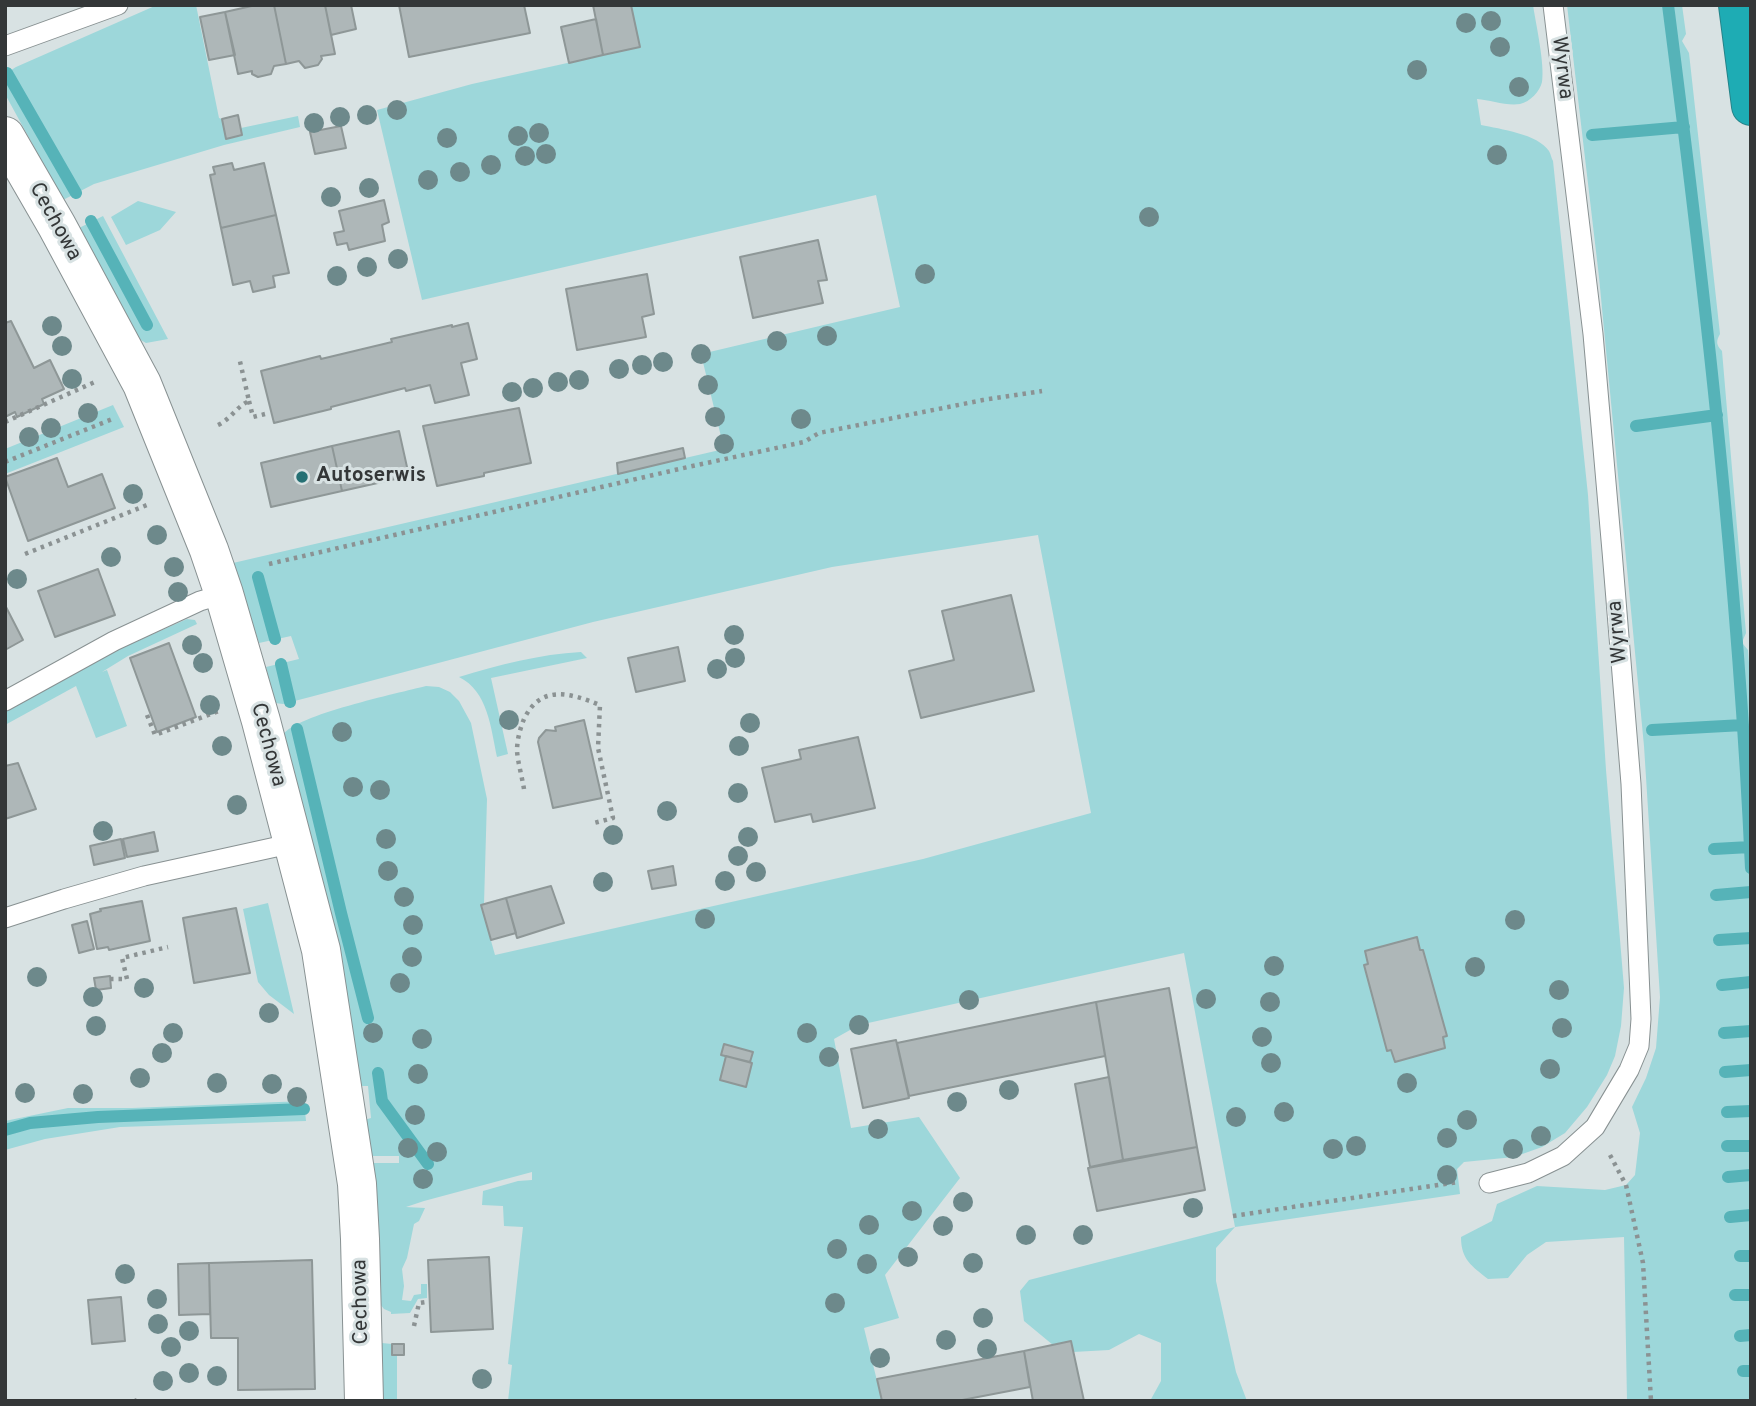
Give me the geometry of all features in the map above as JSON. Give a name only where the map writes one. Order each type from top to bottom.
[{"type":"highway","points":[[1738,5],[1751,106]]},
{"type":"street","name":"Cechowa","points":[[5,136],[142,384],[209,550],[261,721],[321,950],[357,1184],[364,1401]]},
{"type":"lane","points":[[5,46],[118,5]]},
{"type":"lane","name":"Wyrwa","points":[[1489,1183],[1528,1173],[1563,1156],[1594,1127],[1629,1070],[1639,1046],[1641,1019],[1631,784],[1609,511],[1593,334],[1553,5]]},
{"type":"lane","points":[[5,701],[114,642],[200,601],[224,594]]},
{"type":"lane","points":[[5,918],[144,876],[294,843]]},
{"type":"path","points":[[239,357],[253,417],[265,414]]},
{"type":"path","points":[[5,422],[96,381]]},
{"type":"path","points":[[269,564],[804,442],[819,433],[1042,391]]},
{"type":"path","points":[[218,425],[226,421],[240,405],[249,401]]},
{"type":"path","points":[[5,462],[119,416]]},
{"type":"path","points":[[24,554],[152,503]]},
{"type":"path","points":[[524,789],[517,752],[518,739],[526,714],[536,701],[551,694],[600,705],[598,748],[613,818],[594,823]]},
{"type":"path","points":[[147,715],[155,735],[221,711]]},
{"type":"path","points":[[110,979],[127,979],[121,958],[168,947]]},
{"type":"path","points":[[1594,1127],[1626,1185],[1643,1263],[1651,1401]]},
{"type":"path","points":[[1233,1216],[1458,1182]]},
{"type":"path","points":[[414,1326],[419,1303],[426,1302]]},
{"type":"shaded area","points":[[157,5],[196,5],[219,118],[222,119],[226,139],[242,136],[241,128],[298,116],[300,127],[224,145],[94,184],[63,200],[5,94],[5,74]]},
{"type":"shaded area","points":[[631,5],[1533,5],[1542,65],[1542,82],[1539,89],[1531,99],[1520,104],[1477,99],[1481,125],[1536,140],[1549,151],[1553,161],[1588,495],[1624,988],[1615,1056],[1607,1075],[1587,1107],[1565,1133],[1542,1147],[1514,1157],[1464,1162],[1457,1169],[1460,1194],[1235,1227],[1184,953],[859,1025],[834,1039],[851,1128],[919,1117],[960,1178],[885,1275],[899,1318],[864,1328],[882,1401],[508,1401],[512,1365],[508,1364],[523,1227],[504,1226],[503,1206],[482,1205],[483,1191],[532,1180],[532,1172],[406,1207],[425,1208],[419,1221],[414,1224],[402,1269],[402,1300],[411,1301],[414,1295],[421,1294],[421,1284],[427,1284],[427,1298],[418,1299],[410,1313],[391,1314],[384,1309],[376,1299],[369,1163],[399,1163],[399,1156],[369,1156],[364,1120],[371,1118],[368,1086],[361,1086],[283,735],[291,727],[349,706],[426,686],[439,687],[450,692],[459,701],[471,723],[487,799],[484,904],[481,905],[495,955],[923,859],[1091,813],[1038,535],[832,567],[593,622],[283,704],[275,703],[266,667],[299,659],[291,636],[259,643],[233,563],[724,449],[701,354],[900,307],[876,195],[422,300],[377,110],[472,84],[640,47]]},
{"type":"shaded area","points":[[1567,5],[1682,5],[1686,34],[1682,41],[1689,53],[1720,334],[1717,343],[1722,351],[1746,633],[1743,644],[1748,650],[1751,689],[1751,1401],[1627,1401],[1624,1237],[1546,1242],[1527,1255],[1508,1278],[1488,1279],[1468,1262],[1462,1245],[1461,1237],[1492,1221],[1497,1204],[1537,1186],[1605,1190],[1626,1185],[1635,1175],[1640,1133],[1632,1107],[1656,1048],[1660,997],[1644,746],[1599,277]]},
{"type":"shaded area","points":[[138,201],[176,212],[160,230],[126,245],[111,217]]},
{"type":"shaded area","points":[[103,216],[168,339],[146,343],[139,339],[79,228]]},
{"type":"shaded area","points":[[113,405],[124,427],[5,474],[5,449]]},
{"type":"shaded area","points":[[187,619],[195,620],[197,624],[128,656],[102,672],[107,670],[127,726],[96,738],[76,686],[5,725],[5,712],[117,650]]},
{"type":"shaded area","points":[[581,652],[587,658],[491,678],[508,754],[497,757],[482,701],[469,683],[459,677],[520,661]]},
{"type":"shaded area","points":[[268,903],[294,1014],[269,995],[258,982],[243,909]]},
{"type":"shaded area","points":[[304,1101],[306,1121],[120,1127],[45,1139],[5,1150],[5,1121],[68,1108]]},
{"type":"shaded area","points":[[1235,1227],[1216,1248],[1216,1281],[1236,1372],[1247,1401],[1150,1401],[1161,1381],[1161,1343],[1139,1334],[1109,1350],[1073,1352],[1071,1341],[1053,1345],[1024,1321],[1020,1291],[1029,1280]]},
{"type":"shaded area","points":[[382,1343],[392,1344],[392,1355],[397,1355],[397,1401],[377,1401],[377,1351]]},
{"type":"building","points":[[256,5],[274,5],[286,64],[274,66],[271,74],[258,77],[252,74],[252,71],[238,74],[225,12]]},
{"type":"building","points":[[274,5],[325,5],[335,54],[321,56],[318,65],[305,68],[299,61],[286,64]]},
{"type":"building","points":[[325,5],[351,5],[356,29],[331,35]]},
{"type":"building","points":[[399,5],[524,5],[530,33],[409,57]]},
{"type":"building","points":[[593,5],[631,5],[640,47],[603,55]]},
{"type":"building","points":[[225,12],[235,55],[209,60],[200,17]]},
{"type":"building","points":[[596,19],[603,55],[569,63],[561,27]]},
{"type":"building","points":[[238,115],[242,135],[226,139],[222,119]]},
{"type":"building","points":[[341,126],[346,148],[315,154],[310,132]]},
{"type":"building","points":[[232,163],[234,170],[264,163],[276,215],[221,228],[210,175],[215,174],[213,167]]},
{"type":"building","points":[[384,200],[389,222],[382,225],[385,241],[349,250],[347,243],[337,245],[334,233],[344,231],[339,211]]},
{"type":"building","points":[[276,215],[289,273],[273,276],[275,287],[253,292],[250,281],[233,285],[221,228]]},
{"type":"building","points":[[818,240],[827,280],[818,281],[823,303],[753,318],[740,257]]},
{"type":"building","points":[[647,274],[654,314],[642,317],[646,337],[577,350],[566,289]]},
{"type":"building","points":[[11,321],[34,368],[50,360],[64,389],[42,399],[44,404],[17,417],[15,412],[5,417],[5,323]]},
{"type":"building","points":[[468,323],[477,359],[461,363],[469,395],[435,403],[430,385],[406,391],[405,388],[274,423],[261,371]]},
{"type":"building","points":[[519,408],[531,463],[437,486],[423,426]]},
{"type":"building","points":[[399,431],[409,476],[342,491],[332,446]]},
{"type":"building","name":"Autoserwis","points":[[332,446],[342,491],[271,507],[261,463]]},
{"type":"building","points":[[683,448],[685,458],[618,474],[617,463]]},
{"type":"building","points":[[57,458],[68,487],[102,474],[115,508],[28,541],[5,477]]},
{"type":"building","points":[[98,569],[115,615],[55,637],[38,591]]},
{"type":"building","points":[[1011,595],[1034,691],[921,718],[909,671],[954,660],[942,611]]},
{"type":"building","points":[[5,607],[23,640],[5,650]]},
{"type":"building","points":[[169,643],[196,717],[157,732],[130,658]]},
{"type":"building","points":[[678,647],[685,681],[636,692],[628,658]]},
{"type":"building","points":[[584,720],[602,798],[553,808],[539,738],[546,730],[556,731],[555,727]]},
{"type":"building","points":[[858,737],[875,808],[813,822],[811,814],[775,822],[762,768],[801,759],[799,750]]},
{"type":"building","points":[[18,763],[36,809],[5,819],[5,766]]},
{"type":"building","points":[[154,832],[158,851],[127,857],[123,839]]},
{"type":"building","points":[[121,839],[125,858],[94,865],[90,846]]},
{"type":"building","points":[[673,866],[676,885],[652,889],[648,871]]},
{"type":"building","points":[[551,886],[564,923],[517,938],[506,898]]},
{"type":"building","points":[[506,898],[516,933],[491,940],[481,905]]},
{"type":"building","points":[[142,901],[150,941],[109,950],[108,947],[97,949],[90,914],[101,911],[100,909]]},
{"type":"building","points":[[236,908],[250,973],[194,983],[183,918]]},
{"type":"building","points":[[87,921],[94,949],[79,953],[72,925]]},
{"type":"building","points":[[1417,937],[1447,1036],[1443,1037],[1445,1048],[1395,1062],[1391,1050],[1387,1051],[1364,965],[1368,964],[1365,951]]},
{"type":"building","points":[[110,976],[111,988],[96,990],[94,978]]},
{"type":"building","points":[[1169,988],[1197,1147],[1123,1160],[1096,1002]]},
{"type":"building","points":[[1096,1002],[1105,1056],[909,1096],[897,1043]]},
{"type":"building","points":[[896,1040],[909,1098],[863,1108],[851,1049]]},
{"type":"building","points":[[724,1044],[753,1052],[750,1062],[721,1055]]},
{"type":"building","points":[[726,1056],[752,1063],[746,1087],[720,1080]]},
{"type":"building","points":[[1109,1077],[1123,1160],[1090,1167],[1075,1084]]},
{"type":"building","points":[[1197,1147],[1205,1190],[1097,1211],[1088,1168]]},
{"type":"building","points":[[489,1257],[493,1329],[431,1332],[428,1260]]},
{"type":"building","points":[[312,1260],[315,1389],[238,1390],[238,1338],[211,1338],[209,1263]]},
{"type":"building","points":[[209,1263],[210,1314],[179,1315],[178,1264]]},
{"type":"building","points":[[121,1297],[125,1341],[92,1344],[88,1300]]},
{"type":"building","points":[[1071,1341],[1084,1401],[1033,1401],[1024,1351]]},
{"type":"building","points":[[392,1344],[404,1344],[404,1355],[392,1355]]},
{"type":"building","points":[[1024,1351],[1030,1387],[957,1401],[882,1401],[877,1379]]},
{"type":"waterway","points":[[1668,5],[1695,220],[1729,544],[1751,868]]},
{"type":"waterway","points":[[7,73],[76,193]]},
{"type":"waterway","points":[[1592,135],[1684,127]]},
{"type":"waterway","points":[[91,221],[147,325]]},
{"type":"waterway","points":[[1636,426],[1717,415]]},
{"type":"waterway","points":[[258,577],[275,639]]},
{"type":"waterway","points":[[281,664],[290,702]]},
{"type":"waterway","points":[[1652,730],[1743,725]]},
{"type":"waterway","points":[[297,729],[368,1018]]},
{"type":"waterway","points":[[1714,849],[1750,847]]},
{"type":"waterway","points":[[1716,895],[1751,892]]},
{"type":"waterway","points":[[1719,940],[1751,938]]},
{"type":"waterway","points":[[1722,985],[1751,982]]},
{"type":"waterway","points":[[1724,1033],[1751,1031]]},
{"type":"waterway","points":[[1725,1072],[1751,1070]]},
{"type":"waterway","points":[[378,1073],[382,1101],[428,1164]]},
{"type":"waterway","points":[[5,1130],[30,1123],[98,1117],[304,1109]]},
{"type":"waterway","points":[[1727,1112],[1751,1111]]},
{"type":"waterway","points":[[1727,1146],[1751,1146]]},
{"type":"waterway","points":[[1728,1177],[1751,1175]]},
{"type":"waterway","points":[[1730,1217],[1751,1215]]},
{"type":"waterway","points":[[1740,1256],[1751,1256]]},
{"type":"waterway","points":[[1735,1295],[1751,1295]]},
{"type":"waterway","points":[[1740,1336],[1751,1335]]},
{"type":"waterway","points":[[1743,1371],[1751,1371]]},
{"type":"place","name":"Autoserwis","points":[[302,477]]}]
